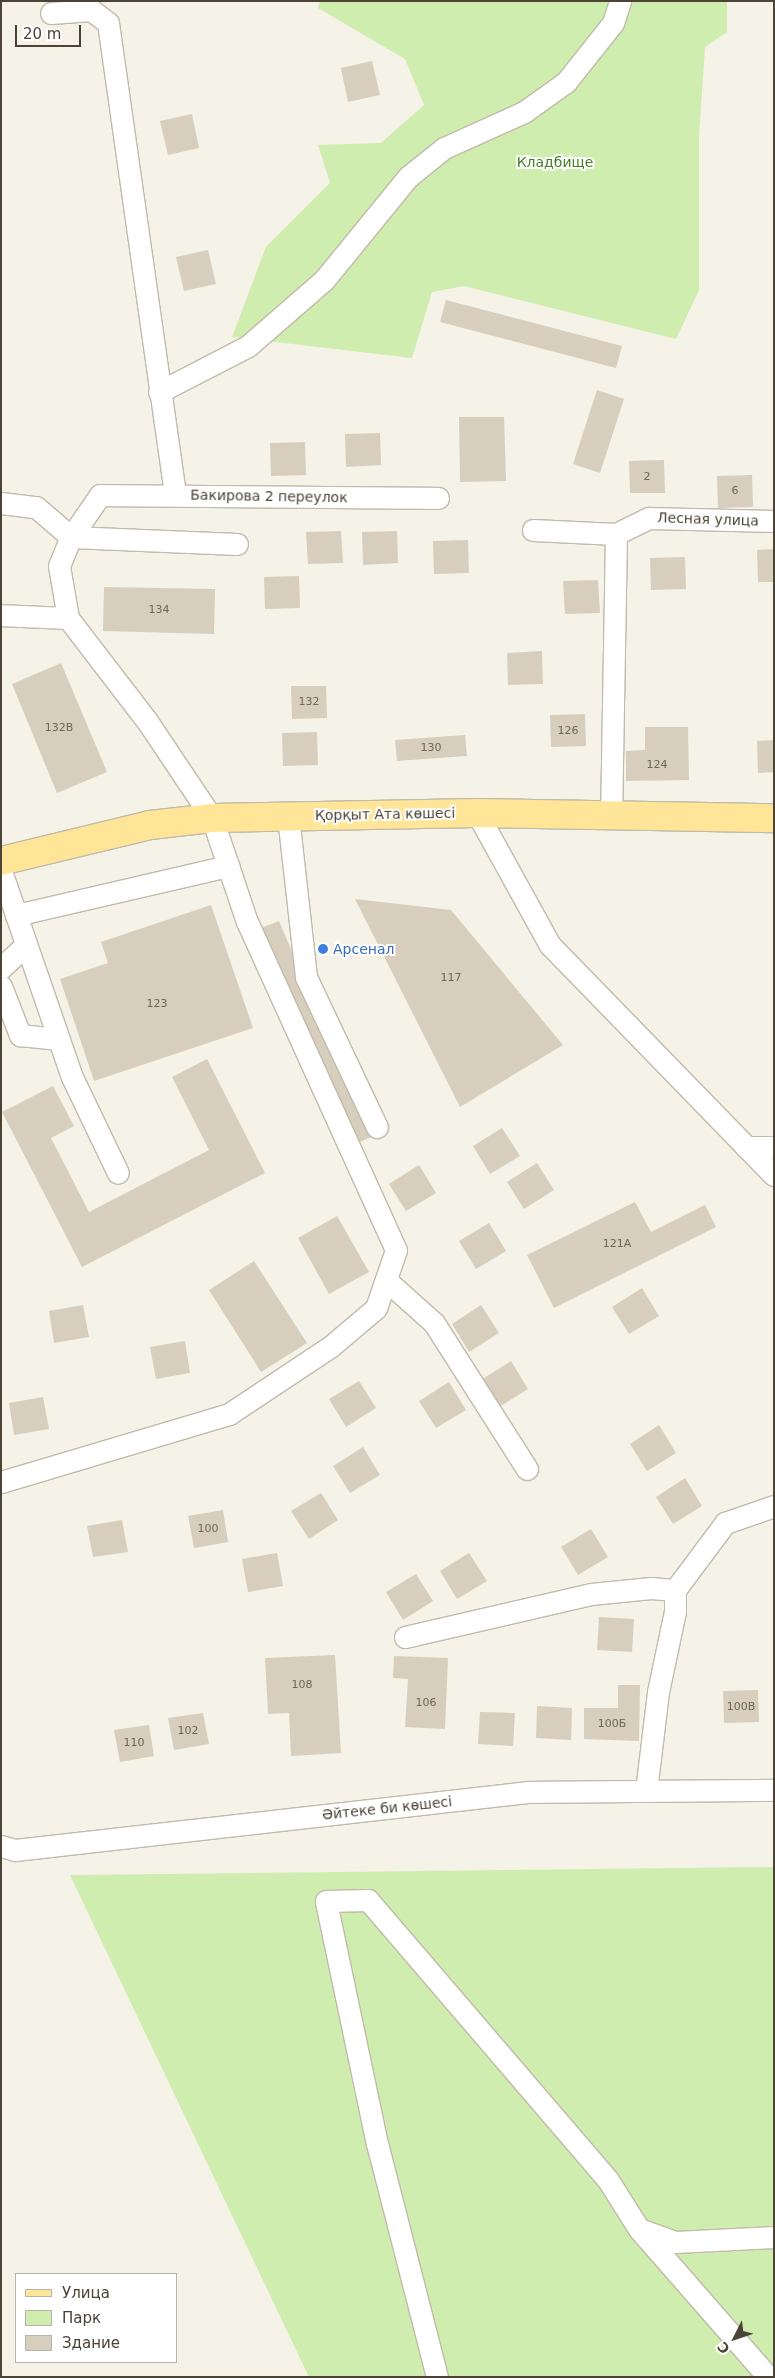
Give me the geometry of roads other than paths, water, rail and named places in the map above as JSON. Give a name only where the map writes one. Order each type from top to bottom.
[{"type":"main road","name":"Қорқыт Ата көшесі","points":[[1,861],[150,825],[212,818],[477,813],[774,818]]},
{"type":"street","points":[[160,392],[255,340],[324,280],[408,177],[444,148],[524,112],[566,82],[613,23],[620,1]]},
{"type":"street","points":[[52,13],[91,10],[108,23],[175,495]]},
{"type":"street","name":"Бакирова 2 переулок","points":[[71,537],[100,495],[438,498]]},
{"type":"street","points":[[1,503],[36,508],[71,537],[237,544]]},
{"type":"street","name":"Лесная улица","points":[[616,534],[649,518],[774,521]]},
{"type":"street","points":[[533,530],[616,534],[611,815]]},
{"type":"street","points":[[1,1482],[228,1414],[330,1347],[376,1308],[396,1250],[251,931],[212,818],[147,721],[68,618],[59,566],[71,537]]},
{"type":"street","points":[[1,615],[68,618]]},
{"type":"street","points":[[477,813],[550,945],[774,1175]]},
{"type":"street","points":[[288,816],[306,977],[377,1126]]},
{"type":"street","points":[[16,915],[228,866]]},
{"type":"street","points":[[1,871],[72,1077],[118,1173]]},
{"type":"street","points":[[1,968],[26,945]]},
{"type":"street","points":[[1,986],[20,1035],[59,1039]]},
{"type":"street","points":[[746,1147],[774,1147]]},
{"type":"street","points":[[386,1280],[434,1324],[527,1469]]},
{"type":"street","points":[[646,1791],[658,1692],[675,1611],[675,1590],[725,1524],[774,1506]]},
{"type":"street","points":[[405,1637],[591,1594],[651,1588],[675,1590]]},
{"type":"street","name":"Әйтеке би көшесі","points":[[1,1846],[15,1850],[528,1792],[774,1790]]},
{"type":"street","points":[[437,2377],[377,2144],[326,1900],[368,1900],[608,2180],[639,2229],[768,2377]]},
{"type":"street","points":[[639,2229],[675,2242],[774,2237]]},
{"type":"place","name":"Арсенал","points":[[323,949]]},
{"type":"park label","name":"Кладбище","points":[[555,162]]}]
